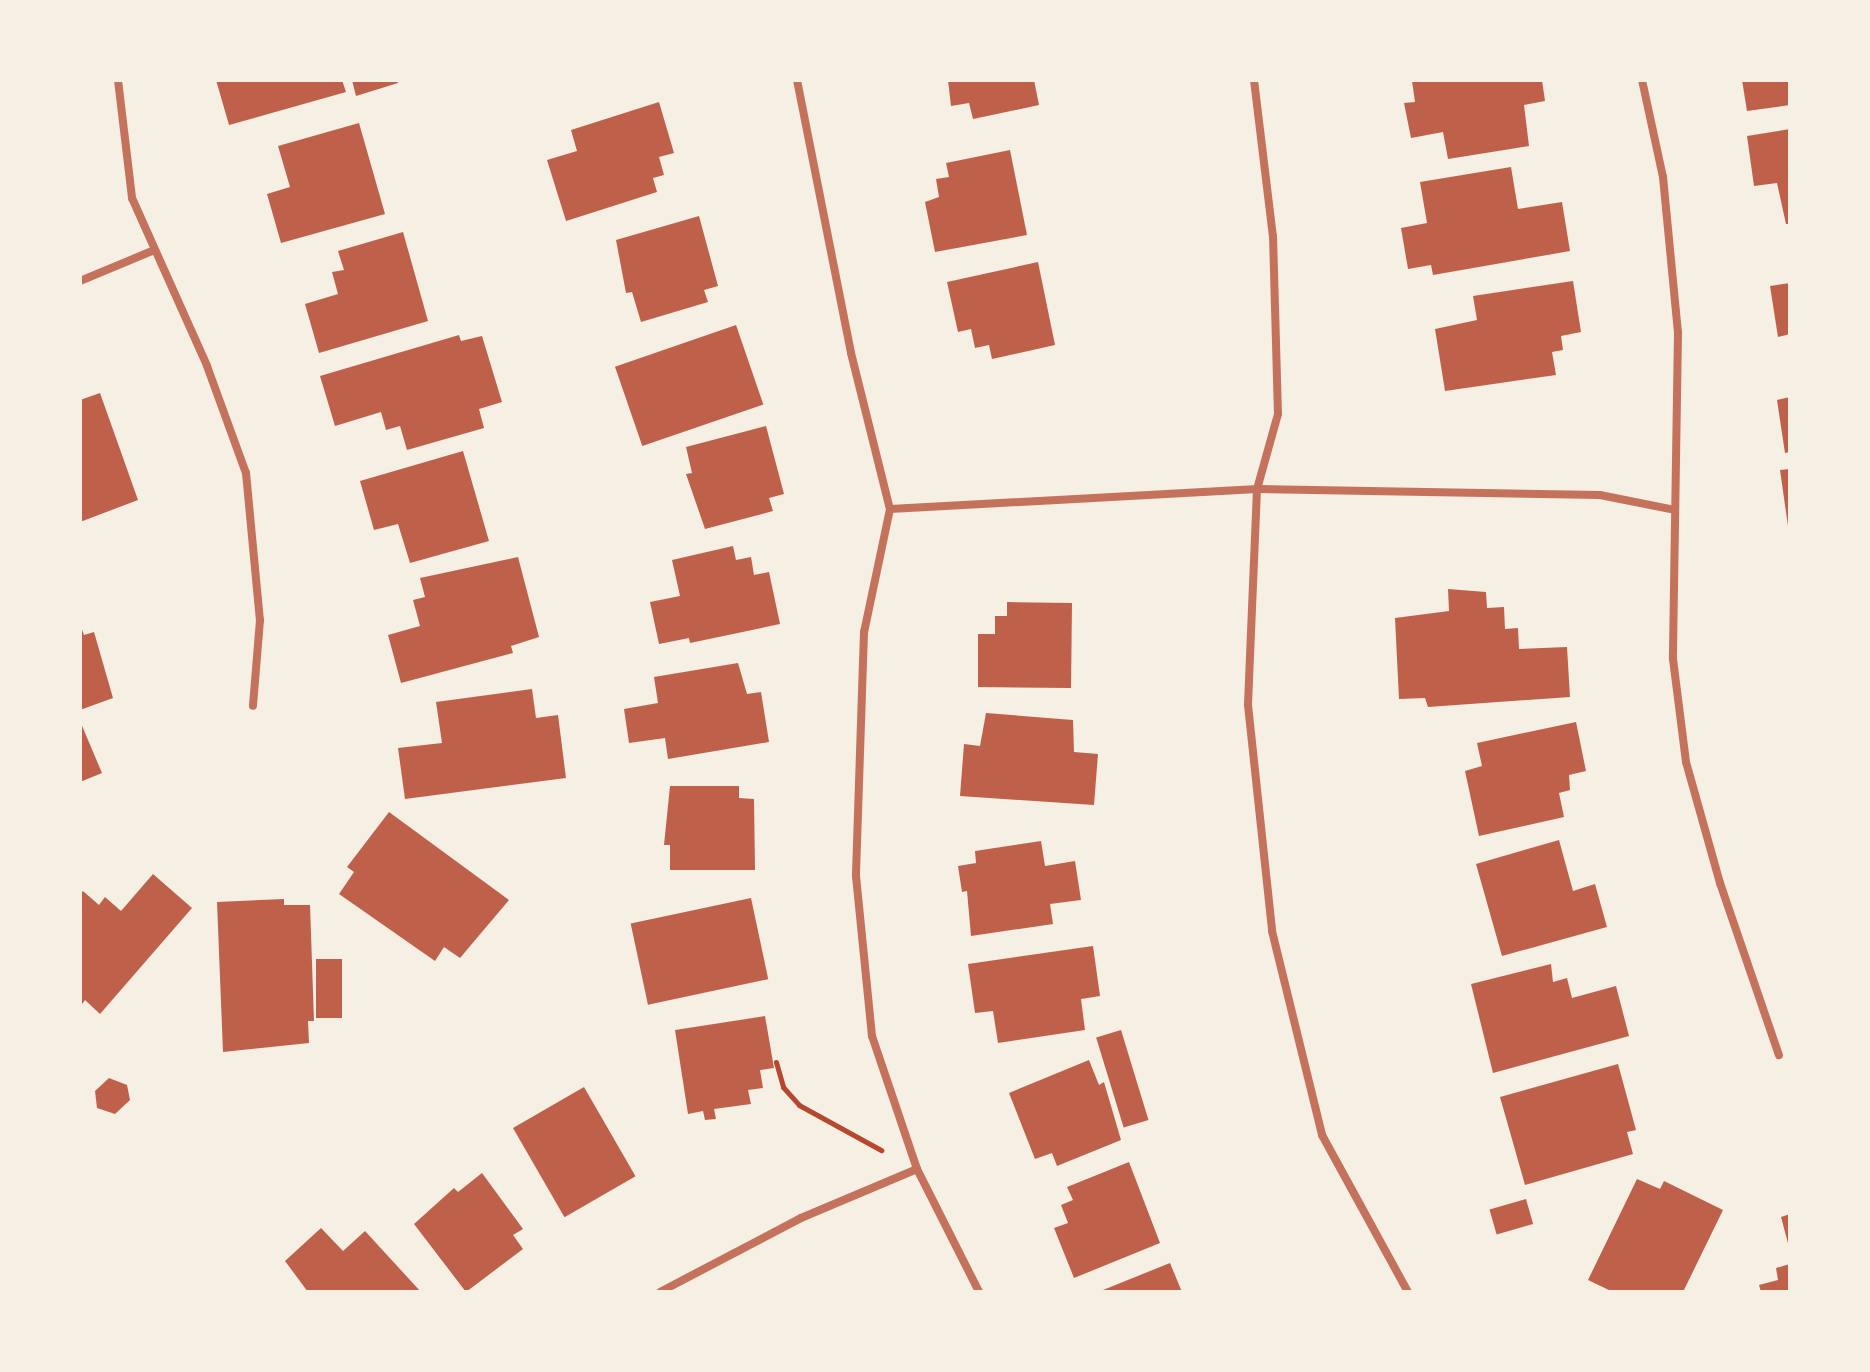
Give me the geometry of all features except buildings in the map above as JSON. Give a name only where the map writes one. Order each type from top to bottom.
[{"type":"street","points":[[118,80],[132,198],[152,251],[207,366],[246,473],[260,620],[253,706]]},
{"type":"street","points":[[797,80],[851,353],[890,509],[864,632],[856,876],[872,1036],[917,1169],[979,1292]]},
{"type":"street","points":[[1254,80],[1273,236],[1278,414],[1257,489],[1248,705],[1272,931],[1322,1135],[1408,1292]]},
{"type":"street","points":[[1642,80],[1663,177],[1678,332],[1673,659],[1686,762],[1720,883],[1779,1055]]},
{"type":"street","points":[[80,281],[152,251]]},
{"type":"street","points":[[890,509],[1257,489],[1600,495],[1675,510]]},
{"type":"street","points":[[660,1292],[788,1224],[917,1169]]},
{"type":"path","points":[[776,1062],[783,1087],[799,1105],[917,1169]]}]
